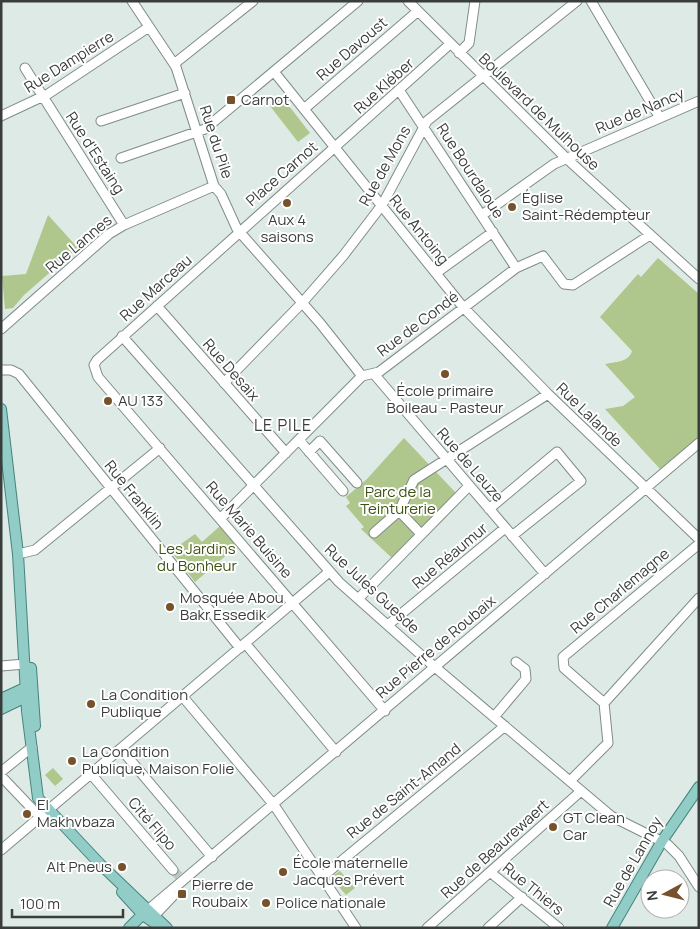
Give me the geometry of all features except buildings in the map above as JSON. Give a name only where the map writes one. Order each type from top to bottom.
[{"type":"main road","points":[[1,409],[4,461],[11,485],[30,690]]},
{"type":"main road","points":[[20,578],[25,664],[35,720],[32,747],[37,794],[44,813],[100,864],[148,918],[161,928]]},
{"type":"main road","points":[[1,698],[30,690]]},
{"type":"main road","points":[[1,709],[30,690]]},
{"type":"main road","name":"Rue de Lannoy","points":[[612,928],[662,841],[699,787]]},
{"type":"main road","points":[[148,918],[167,928]]},
{"type":"main road","name":"Rue Pierre de Roubaix","points":[[130,928],[148,918]]},
{"type":"street","points":[[134,4],[144,1]]},
{"type":"street","points":[[174,64],[253,1]]},
{"type":"street","points":[[121,158],[198,132],[211,125],[275,72],[290,56],[358,1]]},
{"type":"street","name":"Boulevard de Mulhouse","points":[[408,1],[566,158],[699,279]]},
{"type":"street","points":[[460,53],[469,43],[475,1]]},
{"type":"street","name":"Rue de Mons","points":[[224,383],[340,261],[382,205],[424,126],[431,117],[577,1]]},
{"type":"street","points":[[592,1],[660,118]]},
{"type":"street","name":"Rue du Pile","points":[[134,4],[174,64],[198,132],[214,186],[221,194],[230,219],[362,376]]},
{"type":"street","name":"Rue Davoust","points":[[304,108],[418,11]]},
{"type":"street","name":"Rue Dampierre","points":[[1,116],[42,97],[149,27]]},
{"type":"street","name":"Rue Kléber","points":[[334,146],[450,44]]},
{"type":"street","name":"Rue d'Estaing","points":[[25,68],[124,225]]},
{"type":"street","name":"Place Carnot","points":[[239,231],[334,146],[275,72]]},
{"type":"street","name":"Rue Bourdaloue","points":[[399,90],[516,268]]},
{"type":"street","points":[[101,121],[185,93]]},
{"type":"street","name":"Rue de Nancy","points":[[482,215],[566,158],[699,101]]},
{"type":"street","name":"Rue Antoing","points":[[334,146],[463,307]]},
{"type":"street","name":"Rue Lannes","points":[[1,329],[105,237],[124,225],[214,186]]},
{"type":"street","name":"Rue Marceau","points":[[94,366],[97,360],[122,336],[239,231]]},
{"type":"street","points":[[436,273],[493,232]]},
{"type":"street","name":"Rue de Condé","points":[[362,376],[374,374],[516,268],[543,256],[564,284],[574,285],[650,235]]},
{"type":"street","name":"Rue Desaix","points":[[156,306],[286,453]]},
{"type":"street","name":"Rue Lalande","points":[[463,307],[548,394],[699,539]]},
{"type":"street","name":"Rue Jules Guesde","points":[[122,336],[329,572],[436,668],[618,820],[662,841],[679,856],[699,887]]},
{"type":"street","name":"Rue Marie Buisine","points":[[94,366],[96,375],[221,518],[385,711]]},
{"type":"street","name":"Rue Franklin","points":[[1,370],[11,370],[19,374],[242,646],[336,752]]},
{"type":"street","name":"Rue de Leuze","points":[[374,374],[545,574]]},
{"type":"street","points":[[221,518],[362,376]]},
{"type":"street","points":[[374,533],[399,511],[414,480],[548,394]]},
{"type":"street","points":[[298,440],[343,491]]},
{"type":"street","points":[[309,452],[320,441],[357,483]]},
{"type":"street","name":"Rue Pierre de Roubaix","points":[[148,918],[193,873],[699,444]]},
{"type":"street","points":[[18,554],[35,550],[160,448]]},
{"type":"street","points":[[489,509],[557,452],[580,481],[512,536]]},
{"type":"street","points":[[359,598],[469,486]]},
{"type":"street","points":[[399,511],[421,534]]},
{"type":"street","name":"Rue Réaumur","points":[[389,624],[505,528]]},
{"type":"street","name":"Rue Charlemagne","points":[[604,703],[564,668],[562,662],[565,655],[699,544]]},
{"type":"street","points":[[1,850],[329,572]]},
{"type":"street","points":[[570,781],[608,743],[604,703],[699,598]]},
{"type":"street","points":[[494,717],[526,679],[525,669],[516,662]]},
{"type":"street","points":[[1,666],[25,664]]},
{"type":"street","points":[[183,697],[274,805],[356,928]]},
{"type":"street","name":"Rue de Saint-Amand","points":[[322,877],[505,726]]},
{"type":"street","points":[[1,772],[32,747]]},
{"type":"street","points":[[121,749],[212,857]]},
{"type":"street","name":"Cité Flipo","points":[[91,774],[178,876]]},
{"type":"street","points":[[1,776],[44,813]]},
{"type":"street","name":"Rue de Beaurewaert","points":[[427,928],[581,790]]},
{"type":"street","name":"Rue Thiers","points":[[490,872],[522,897],[553,926]]},
{"type":"street","name":"Rue Pierre de Roubaix","points":[[148,918],[178,876],[193,873]]},
{"type":"street","points":[[488,928],[522,897]]},
{"type":"green space","points":[[282,97],[310,133],[298,142],[270,106]]},
{"type":"green space","points":[[48,215],[78,248],[24,295],[13,308],[5,309],[2,276],[26,274]]},
{"type":"green space","points":[[658,258],[699,294],[699,437],[660,469],[605,409],[623,406],[635,397],[605,364],[625,359],[632,351],[600,317],[638,274],[641,277]]},
{"type":"green space","name":"Parc de la Teinturerie","points":[[404,438],[456,493],[393,559],[361,529],[364,527],[346,506],[350,503],[346,497],[367,479]]},
{"type":"green space","name":"Les Jardins du Bonheur","points":[[220,526],[237,546],[195,582],[171,551],[195,534],[202,542]]},
{"type":"green space","points":[[53,768],[63,779],[55,786],[45,775]]},
{"type":"green space","points":[[340,871],[355,888],[346,895],[333,880],[334,875]]},
{"type":"tunnel","points":[[173,870],[179,876]]},
{"type":"place","name":"Carnot","points":[[231,100]]},
{"type":"place","name":"Aux 4 saisons","points":[[287,203]]},
{"type":"place","name":"Église Saint-Rédempteur","points":[[512,207]]},
{"type":"place","name":"École primaire Boileau - Pasteur","points":[[445,374]]},
{"type":"place","name":"AU 133","points":[[108,401]]},
{"type":"place","name":"Mosquée Abou Bakr Essedik","points":[[170,607]]},
{"type":"place","name":"La Condition Publique","points":[[91,704]]},
{"type":"place","name":"La Condition Publique, Maison Folie","points":[[72,761]]},
{"type":"place","name":"El Makhvbaza","points":[[27,814]]},
{"type":"place","name":"GT Clean Car","points":[[553,827]]},
{"type":"place","name":"Alt Pneus","points":[[122,867]]},
{"type":"place","name":"École maternelle Jacques Prévert","points":[[283,872]]},
{"type":"place","name":"Pierre de Roubaix","points":[[182,894]]},
{"type":"place","name":"Police nationale","points":[[266,903]]},
{"type":"district","name":"LE PILE","points":[[283,425]]}]
